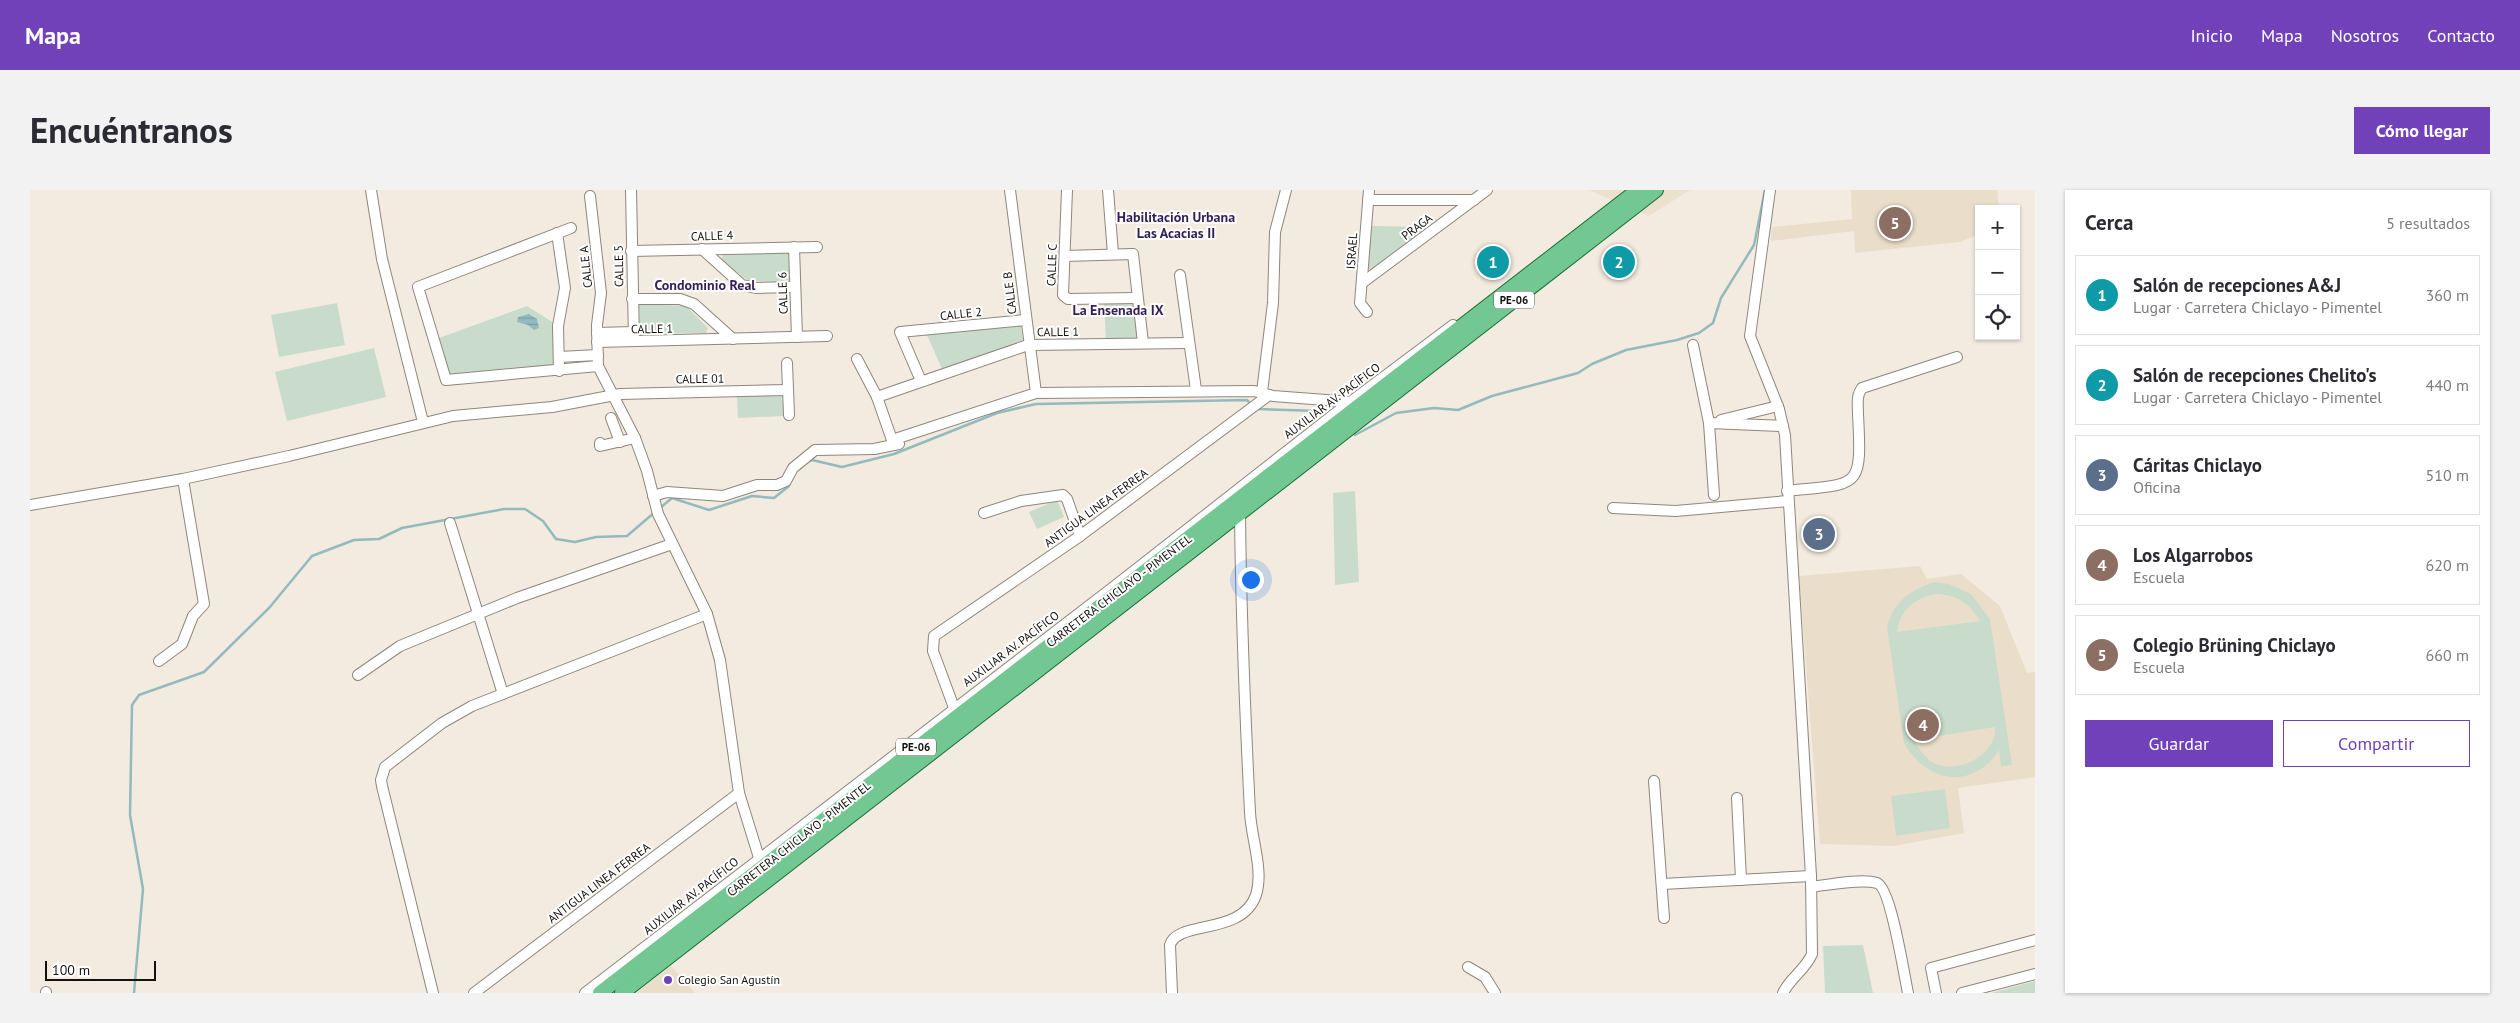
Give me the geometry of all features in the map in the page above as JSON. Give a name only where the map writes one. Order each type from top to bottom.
[{"type":"main road","name":"CARRETERA CHICLAYO - PIMENTEL","points":[[622,993],[761,863],[956,712],[1236,508],[1359,402],[1513,289],[1638,190]]},
{"type":"main road","name":"CARRETERA CHICLAYO - PIMENTEL","points":[[600,993],[663,953],[1236,508],[1656,190]]},
{"type":"main road","points":[[1452,325],[1513,289]]},
{"type":"street","points":[[372,190],[382,259],[423,422]]},
{"type":"street","name":"CALLE 5","points":[[631,190],[634,337]]},
{"type":"street","name":"CALLE B","points":[[1010,190],[1028,345],[1036,393]]},
{"type":"street","name":"CALLE C","points":[[1067,190],[1063,295],[1066,298],[1137,298]]},
{"type":"street","points":[[1108,190],[1113,254]]},
{"type":"street","points":[[1266,394],[1273,303],[1275,232],[1286,190]]},
{"type":"street","name":"PRAGA","points":[[1362,284],[1487,190]]},
{"type":"street","points":[[1770,190],[1750,336],[1778,406],[1783,426],[1811,881],[1812,954],[1810,960],[1793,976],[1783,993]]},
{"type":"street","points":[[1368,195],[1474,200]]},
{"type":"street","name":"ISRAEL","points":[[1367,312],[1360,303],[1368,195]]},
{"type":"street","name":"CALLE A","points":[[590,196],[601,293],[597,338],[598,360]]},
{"type":"street","points":[[571,228],[418,287],[446,380],[560,371],[598,360]]},
{"type":"street","points":[[556,234],[565,288],[558,326],[560,371]]},
{"type":"street","name":"CALLE 6","points":[[794,247],[797,337]]},
{"type":"street","name":"CALLE 4","points":[[631,252],[817,247]]},
{"type":"street","points":[[702,249],[742,285],[756,288],[795,287]]},
{"type":"street","points":[[1065,256],[1133,254],[1143,344]]},
{"type":"street","points":[[1180,275],[1196,390]]},
{"type":"street","points":[[632,299],[680,299],[694,304],[733,340]]},
{"type":"street","name":"CALLE 2","points":[[922,381],[900,332],[1025,320]]},
{"type":"street","name":"AUXILIAR AV. PACÍFICO","points":[[956,712],[1336,412],[1359,402],[1452,325]]},
{"type":"street","name":"CALLE 1","points":[[597,338],[634,337],[733,340],[827,336]]},
{"type":"street","name":"CALLE 1","points":[[877,397],[1028,345],[1188,343]]},
{"type":"street","points":[[1693,345],[1708,423],[1714,494]]},
{"type":"street","points":[[559,357],[598,360]]},
{"type":"street","points":[[1613,508],[1676,511],[1787,496],[1851,481],[1858,472],[1860,458],[1858,399],[1862,388],[1957,357]]},
{"type":"street","points":[[857,359],[877,397],[892,440],[1036,393],[1196,390],[1359,402]]},
{"type":"street","points":[[598,360],[612,395],[635,438],[658,514],[707,614],[720,660],[739,793],[761,863]]},
{"type":"street","points":[[787,363],[789,415]]},
{"type":"street","name":"CALLE 01","points":[[30,505],[183,479],[459,415],[552,407],[612,395],[788,390]]},
{"type":"street","name":"ANTIGUA LINEA FERREA","points":[[956,712],[933,651],[934,636],[1080,536],[1266,394]]},
{"type":"street","points":[[1708,423],[1778,406]]},
{"type":"street","points":[[611,418],[620,442]]},
{"type":"street","points":[[1708,423],[1783,426]]},
{"type":"street","points":[[600,443],[600,446],[635,438]]},
{"type":"street","points":[[654,500],[667,492],[723,496],[757,485],[770,486],[786,481],[793,468],[804,456],[814,450],[874,449],[899,444]]},
{"type":"street","points":[[159,661],[182,644],[193,616],[204,604],[183,479]]},
{"type":"street","points":[[984,513],[1021,501],[1063,494],[1067,499],[1080,536]]},
{"type":"street","points":[[1172,993],[1170,945],[1173,938],[1182,932],[1217,925],[1244,913],[1252,903],[1258,886],[1250,816],[1236,508]]},
{"type":"street","points":[[450,523],[503,694]]},
{"type":"street","points":[[358,675],[400,646],[478,614],[672,544]]},
{"type":"street","points":[[433,993],[382,786],[382,773],[385,767],[442,723],[472,706],[707,614]]},
{"type":"street","points":[[1654,781],[1664,918]]},
{"type":"street","name":"ANTIGUA LINEA FERREA","points":[[474,993],[739,793]]},
{"type":"street","points":[[1737,798],[1741,880]]},
{"type":"street","name":"AUXILIAR AV. PACÍFICO","points":[[586,993],[761,863]]},
{"type":"street","points":[[1662,884],[1741,880],[1876,883],[1882,887],[1890,905],[1908,993]]},
{"type":"street","points":[[1936,993],[1931,968],[2035,940]]},
{"type":"street","points":[[1468,967],[1485,977],[1495,993]]},
{"type":"street","points":[[1962,993],[2035,974]]},
{"type":"shaded area","points":[[1589,190],[1690,190],[1649,216]]},
{"type":"shaded area","points":[[1851,190],[1997,190],[1999,205],[1975,205],[1975,236],[1960,242],[1855,253],[1854,231],[1771,241],[1772,227],[1852,219]]},
{"type":"shaded area","points":[[1920,566],[1927,579],[1961,574],[2000,606],[2027,673],[2035,672],[2035,777],[1958,788],[1964,833],[1894,846],[1820,844],[1799,576]]},
{"type":"shaded area","name":"Colegio San Agustín","points":[[671,966],[695,993],[636,993]]},
{"type":"green space","points":[[1371,226],[1433,227],[1376,271],[1366,268]]},
{"type":"green space","points":[[788,252],[791,256],[791,280],[788,282],[748,281],[721,259],[724,254]]},
{"type":"green space","points":[[337,303],[345,345],[279,357],[271,315]]},
{"type":"green space","points":[[1133,303],[1137,339],[1106,340],[1104,304]]},
{"type":"green space","points":[[642,304],[686,306],[708,328],[706,333],[640,333],[639,306]]},
{"type":"green space","points":[[527,306],[554,323],[553,367],[450,377],[439,338]]},
{"type":"green space","points":[[1021,326],[1023,340],[942,369],[927,335]]},
{"type":"green space","points":[[374,348],[386,397],[287,421],[275,372]]},
{"type":"green space","points":[[737,396],[782,396],[784,416],[738,418]]},
{"type":"green space","points":[[1355,491],[1359,582],[1335,585],[1333,493]]},
{"type":"green space","points":[[1057,500],[1064,517],[1037,529],[1029,512]]},
{"type":"green space","points":[[1934,582],[1949,584],[1971,594],[1990,619],[2012,765],[2001,766],[1999,750],[1988,763],[1976,772],[1950,777],[1937,774],[1924,767],[1904,743],[1887,627],[1898,604],[1904,598],[1917,589]],"holes":[[[1936,594],[1950,596],[1962,601],[1972,609],[1980,621],[1897,632],[1901,617],[1910,606],[1921,599]],[[1995,727],[1994,737],[1990,746],[1983,754],[1974,760],[1954,766],[1934,763],[1925,756],[1913,740]]]},
{"type":"green space","points":[[1945,789],[1950,828],[1896,836],[1891,796]]},
{"type":"green space","points":[[1863,945],[1873,993],[1825,993],[1823,946]]},
{"type":"green space","points":[[2035,981],[2035,993],[1991,993]]},
{"type":"water","points":[[529,314],[537,319],[539,328],[534,330],[528,325],[517,322],[518,317]]},
{"type":"waterway","points":[[1355,435],[1396,413],[1434,408],[1458,410],[1492,396],[1578,373],[1592,364],[1626,350],[1677,340],[1699,333],[1713,323],[1721,298],[1754,245],[1765,190]]},
{"type":"waterway","points":[[808,462],[812,460],[842,467],[894,454],[997,413],[1036,404],[1247,400],[1251,404]]},
{"type":"waterway","points":[[1257,409],[1320,411]]},
{"type":"waterway","points":[[660,508],[672,498],[709,510],[752,496],[774,498],[789,486],[790,481]]},
{"type":"waterway","points":[[134,993],[143,889],[130,815],[132,705],[139,695],[204,672],[269,608],[312,556],[354,540],[379,539],[402,528],[504,509],[525,509],[543,521],[556,539],[575,542],[596,537],[627,536],[655,512]]},
{"type":"place","name":"Colegio Brüning Chiclayo","points":[[1895,223]]},
{"type":"place","name":"Salón de recepciones A&J","points":[[1493,262]]},
{"type":"place","name":"Salón de recepciones Chelito's","points":[[1619,262]]},
{"type":"place","name":"Cáritas Chiclayo","points":[[1819,534]]},
{"type":"place","name":"Los Algarrobos","points":[[1923,725]]},
{"type":"place","name":"Colegio San Agustín","points":[[668,980]]},
{"type":"district","name":"Habilitación Urbana Las Acacias II","points":[[1176,226]]},
{"type":"district","name":"Condominio Real","points":[[705,285]]},
{"type":"district","name":"La Ensenada IX","points":[[1118,310]]}]
